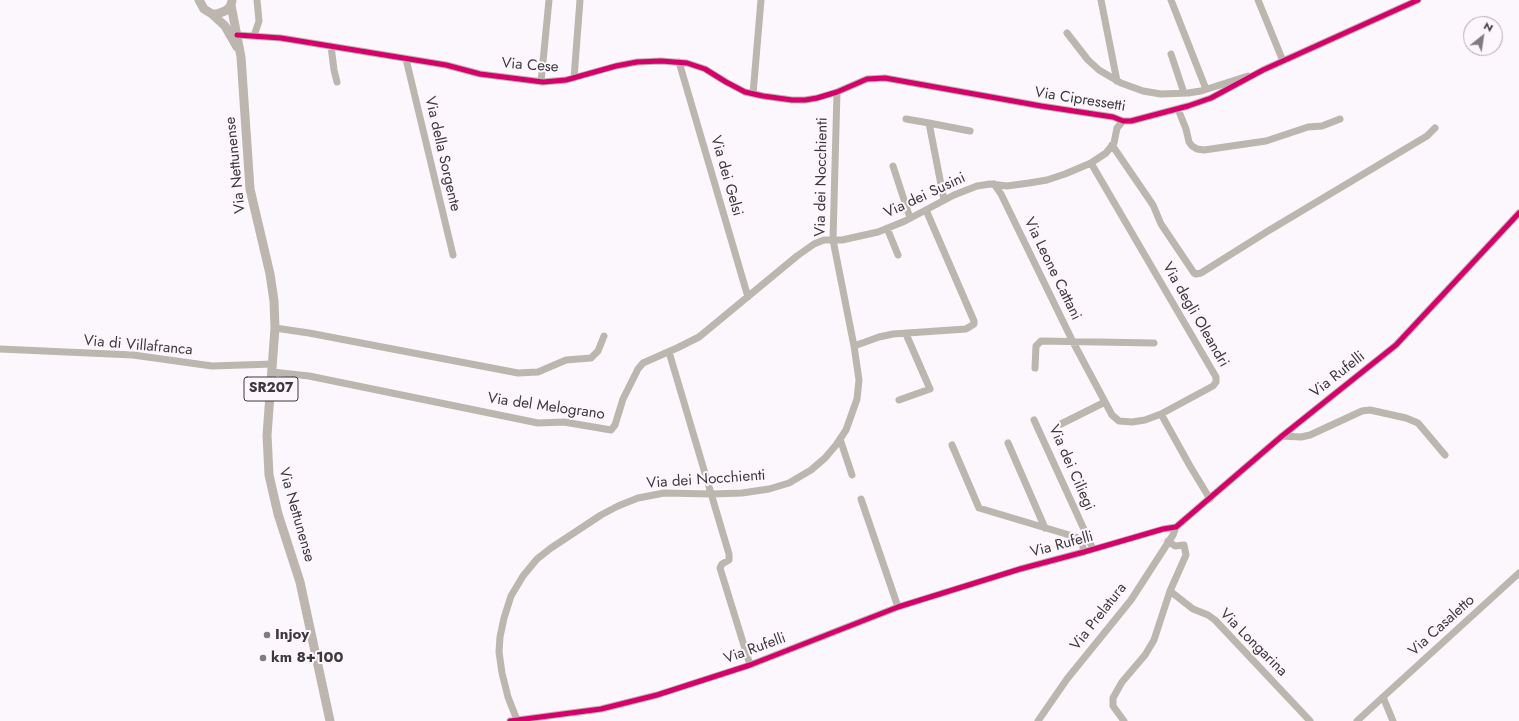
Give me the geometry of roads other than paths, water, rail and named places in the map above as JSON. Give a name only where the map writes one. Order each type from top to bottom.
[{"type":"main road","name":"Via Nettunense","points":[[199,0],[204,8],[225,26],[240,52]]},
{"type":"main road","name":"Via Nettunense","points":[[212,14],[221,13],[226,10],[232,2]]},
{"type":"main road","name":"Via Nettunense","points":[[232,2],[240,52],[249,182],[272,286],[275,328],[267,435],[269,475],[278,514],[300,582],[330,721]]},
{"type":"street","points":[[254,36],[259,21],[258,0]]},
{"type":"street","points":[[541,82],[549,0]]},
{"type":"street","points":[[574,78],[580,0]]},
{"type":"street","points":[[753,94],[761,0]]},
{"type":"street","points":[[1101,0],[1117,81]]},
{"type":"street","points":[[1171,0],[1206,89]]},
{"type":"street","points":[[1258,0],[1282,61]]},
{"type":"street","name":"Via Cipressetti","points":[[837,92],[867,79],[885,78],[1041,106],[1113,116],[1124,121],[1131,121],[1178,109],[1216,96],[1282,61],[1418,0]]},
{"type":"street","points":[[1067,33],[1088,60],[1104,73],[1117,81],[1148,92],[1161,94],[1184,93],[1206,89],[1244,76],[1251,77]]},
{"type":"street","name":"Via Cese","points":[[237,35],[281,38],[446,65],[480,74],[541,82],[574,78],[616,66],[637,62],[658,61],[678,62],[701,66],[733,86],[753,94],[797,100],[817,98],[837,92]]},
{"type":"street","points":[[331,46],[334,70],[338,82]]},
{"type":"street","points":[[1171,54],[1184,93]]},
{"type":"street","name":"Via della Sorgente","points":[[406,59],[453,255]]},
{"type":"street","name":"Via dei Gelsi","points":[[678,62],[748,297]]},
{"type":"street","name":"Via dei Nocchienti","points":[[514,720],[504,684],[500,660],[499,640],[511,596],[520,580],[544,553],[601,515],[628,501],[643,496],[659,493],[712,494],[760,491],[789,483],[806,473],[820,462],[840,439],[848,426],[854,410],[859,388],[859,376],[833,240],[837,92]]},
{"type":"street","points":[[1178,109],[1186,129],[1189,142],[1197,149],[1204,150],[1266,141],[1308,127],[1322,126],[1340,119]]},
{"type":"street","points":[[906,119],[970,131]]},
{"type":"street","name":"Via dei Susini","points":[[833,240],[860,237],[887,228],[974,187],[986,184],[1006,186],[1048,180],[1091,163],[1106,153],[1112,145],[1117,128],[1124,121]]},
{"type":"street","points":[[929,123],[944,200]]},
{"type":"street","points":[[1112,145],[1153,206],[1161,224],[1196,274],[1201,273],[1426,136],[1435,128]]},
{"type":"street","name":"Via degli Oleandri","points":[[1091,163],[1216,379],[1213,386],[1161,414]]},
{"type":"street","points":[[893,166],[910,218]]},
{"type":"street","name":"Via Leone Cattani","points":[[994,184],[1000,192],[1073,342],[1113,416],[1121,421],[1136,422],[1161,414]]},
{"type":"street","name":"Via Leone Cattani","points":[[1006,186],[1005,197],[1007,207]]},
{"type":"street","points":[[854,346],[879,337],[966,329],[971,328],[974,323],[926,210]]},
{"type":"street","name":"Via Rufelli","points":[[514,720],[526,720],[590,710],[657,695],[750,665],[898,607],[1020,569],[1163,529],[1176,527],[1282,436],[1396,344],[1519,213]]},
{"type":"street","points":[[887,228],[898,255]]},
{"type":"street","name":"Via del Melograno","points":[[272,368],[538,422],[564,422],[609,430],[615,425],[621,401],[642,364],[698,337],[809,247],[820,241],[833,240]]},
{"type":"street","points":[[275,328],[309,333],[518,373],[538,372],[566,360],[591,358],[598,352],[604,336]]},
{"type":"street","points":[[899,400],[930,389],[906,334]]},
{"type":"street","name":"Via Leone Cattani","points":[[1035,368],[1036,347],[1039,342],[1154,343]]},
{"type":"street","name":"Via di Villafranca","points":[[0,349],[133,355],[212,366],[272,368]]},
{"type":"street","points":[[669,352],[730,556],[729,560],[721,566],[721,569],[750,665]]},
{"type":"street","points":[[1061,424],[1105,402]]},
{"type":"street","points":[[1282,436],[1310,436],[1362,411],[1370,410],[1406,418],[1418,423],[1445,455]]},
{"type":"street","points":[[1161,414],[1187,462],[1210,499]]},
{"type":"street","name":"Via dei Ciliegi","points":[[1034,420],[1093,549]]},
{"type":"street","points":[[840,439],[852,475]]},
{"type":"street","points":[[1008,442],[1045,528]]},
{"type":"street","points":[[952,445],[979,508],[1076,537],[1082,543],[1084,552]]},
{"type":"street","points":[[861,499],[898,607]]},
{"type":"street","name":"Via Prelatura","points":[[1038,721],[1071,674],[1127,606],[1176,527]]},
{"type":"street","points":[[1124,721],[1113,707],[1113,700],[1120,686],[1145,655],[1152,643],[1170,591],[1182,566],[1186,552],[1184,545],[1174,546],[1168,541]]},
{"type":"street","name":"Via Casaletto","points":[[1383,697],[1519,573]]},
{"type":"street","name":"Via Longarina","points":[[1170,591],[1192,609],[1213,619],[1310,721]]},
{"type":"street","points":[[1357,721],[1383,697],[1393,721]]},
{"type":"place","name":"Injoy","points":[[267,635]]},
{"type":"place","name":"km 8+100","points":[[263,658]]}]
